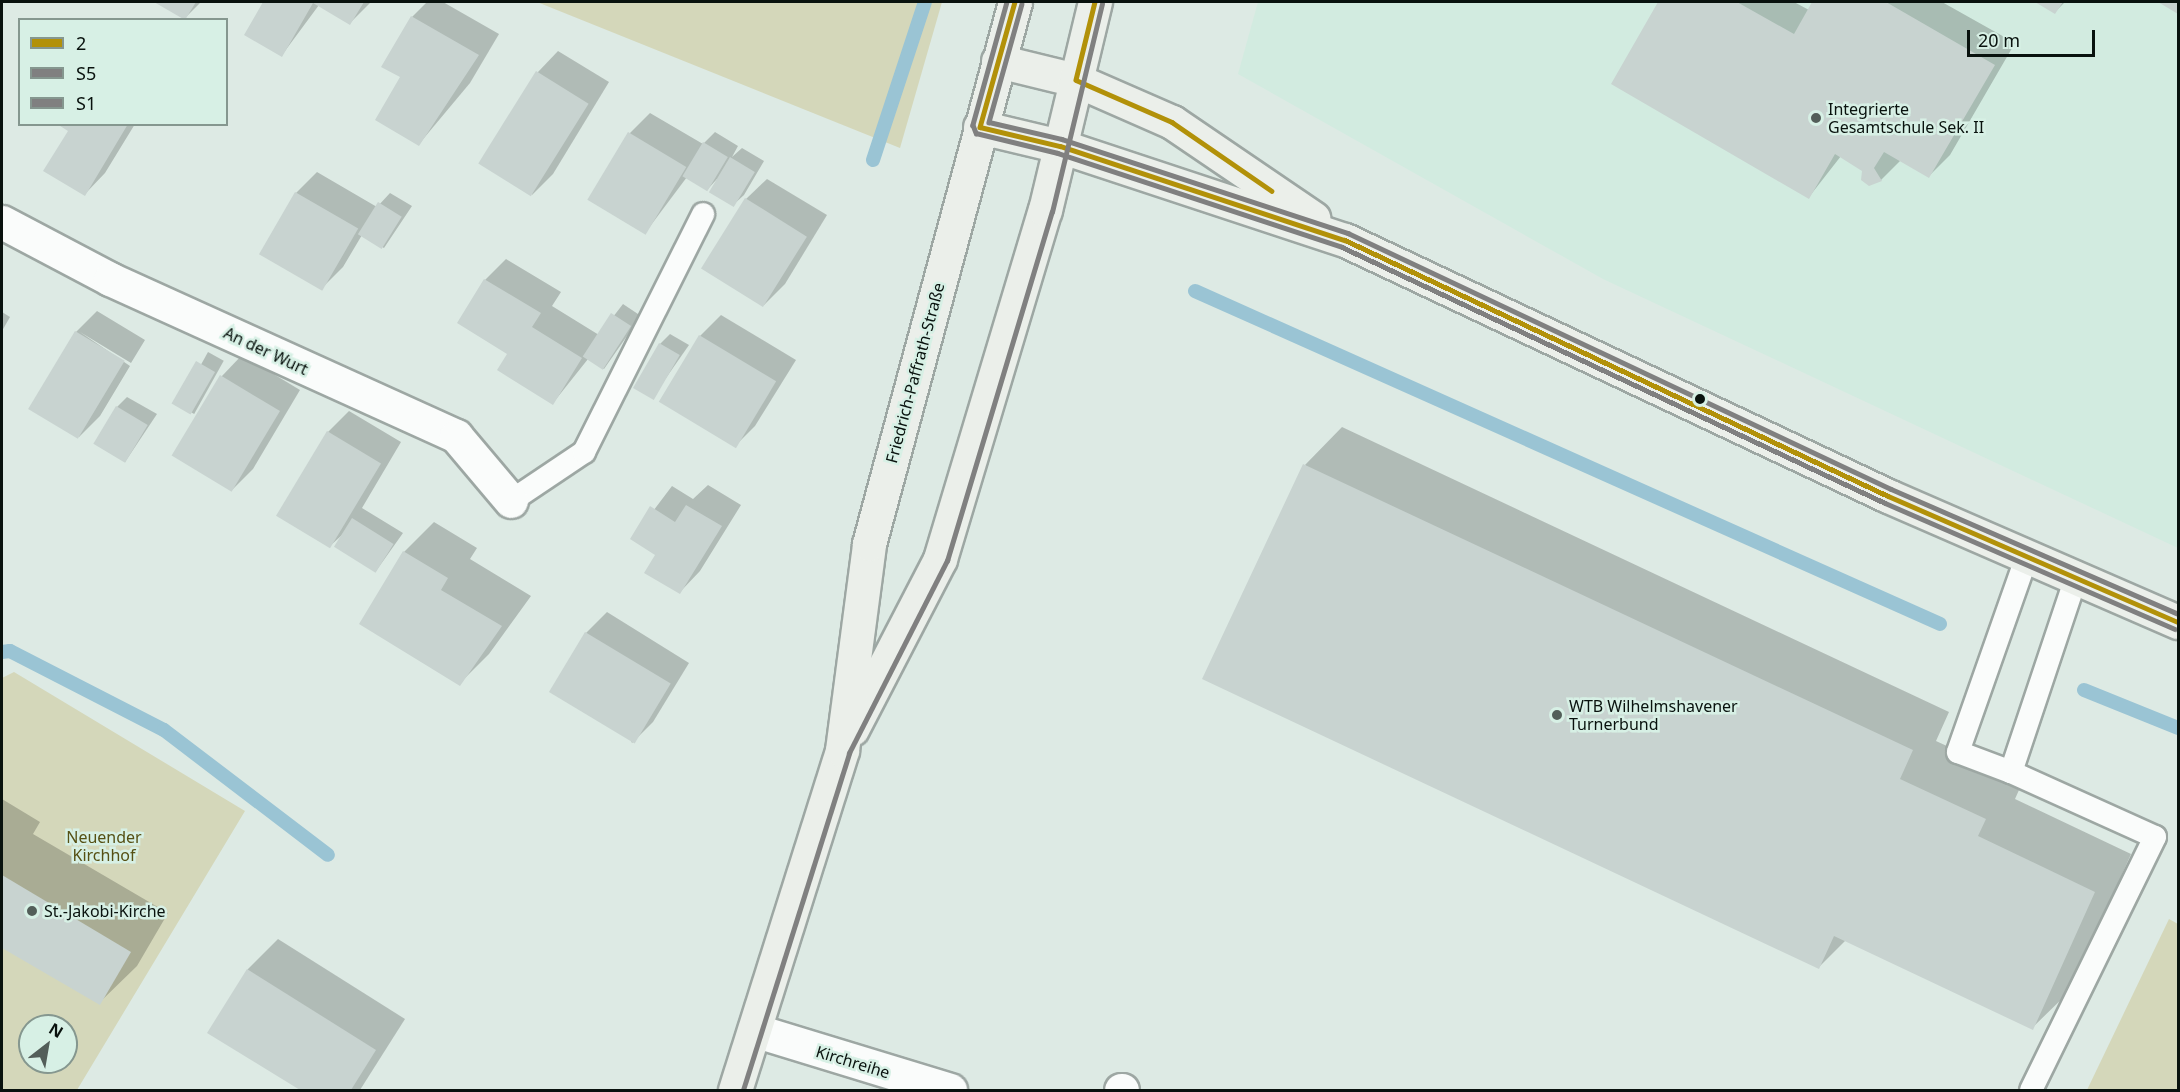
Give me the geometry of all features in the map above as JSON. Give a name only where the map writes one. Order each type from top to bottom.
[{"type":"main road","name":"Friedrich-Paffrath-Straße","points":[[735,1090],[757,1031],[842,750],[869,544],[1015,2]]},
{"type":"main road","name":"Friedrich-Paffrath-Straße","points":[[842,750],[940,559],[1060,146],[1095,2]]},
{"type":"main road","points":[[998,61],[1076,80],[1172,122],[1345,240]]},
{"type":"main road","points":[[980,127],[1060,146],[1345,240],[2027,556],[2178,622]]},
{"type":"street","name":"An der Wurt","points":[[2,222],[110,279],[456,436],[512,501]]},
{"type":"street","name":"Kirchreihe","points":[[757,1031],[950,1090]]},
{"type":"lane","points":[[512,501],[584,452],[703,214]]},
{"type":"lane","points":[[2027,556],[1959,752],[2012,772],[2155,837],[2031,1090]]},
{"type":"lane","points":[[2012,772],[2076,578]]},
{"type":"shaded area","points":[[1258,2],[2178,2],[2178,548],[1603,279],[1238,74]]},
{"type":"green space","points":[[537,2],[942,2],[900,148]]},
{"type":"green space","name":"Neuender Kirchhof","points":[[14,672],[245,811],[77,1090],[2,1090],[2,678]]},
{"type":"green space","points":[[2169,919],[2178,924],[2178,1090],[2087,1090]]},
{"type":"building","points":[[154,2],[196,2],[186,18],[182,18]]},
{"type":"building","points":[[263,2],[364,2],[350,25],[313,3],[282,57],[244,35]]},
{"type":"building","name":"Integrierte Gesamtschule Sek. II","points":[[1658,2],[1737,2],[1794,34],[1812,2],[1886,2],[1995,65],[1929,178],[1884,152],[1874,168],[1882,181],[1869,186],[1861,180],[1862,171],[1835,154],[1809,199],[1611,84]]},
{"type":"building","points":[[2035,2],[2063,2],[2055,14]]},
{"type":"building","points":[[2158,2],[2178,2],[2178,14]]},
{"type":"building","points":[[411,16],[479,55],[419,146],[375,120],[400,77],[381,67]]},
{"type":"building","points":[[536,71],[589,104],[531,196],[478,163]]},
{"type":"building","points":[[60,126],[127,126],[85,196],[43,171],[68,131]]},
{"type":"building","points":[[628,132],[686,167],[646,235],[587,200]]},
{"type":"building","points":[[703,142],[728,157],[707,191],[682,176]]},
{"type":"building","points":[[730,157],[755,172],[734,207],[709,192]]},
{"type":"building","points":[[295,192],[358,229],[322,291],[259,254]]},
{"type":"building","points":[[745,198],[807,237],[763,307],[701,268]]},
{"type":"building","points":[[378,202],[402,217],[382,249],[358,234]]},
{"type":"building","points":[[484,279],[541,313],[532,327],[582,358],[553,405],[497,370],[507,354],[457,323]]},
{"type":"building","points":[[611,313],[631,326],[603,370],[583,357]]},
{"type":"building","points":[[75,331],[125,361],[78,439],[28,409]]},
{"type":"building","points":[[699,335],[776,381],[736,448],[659,402]]},
{"type":"building","points":[[659,343],[680,355],[654,400],[633,388]]},
{"type":"building","points":[[196,361],[215,372],[191,414],[172,403]]},
{"type":"building","points":[[220,375],[280,411],[232,492],[172,456]]},
{"type":"building","points":[[116,406],[148,425],[125,463],[93,444]]},
{"type":"building","points":[[327,431],[381,463],[330,548],[276,516]]},
{"type":"building","name":"WTB Wilhelmshavener Turnerbund","points":[[1303,464],[1913,750],[1900,779],[1986,819],[1978,836],[2095,892],[2033,1030],[1834,936],[1819,969],[1202,679]]},
{"type":"building","points":[[686,505],[722,526],[680,594],[644,573],[655,555],[630,539],[650,506],[675,522]]},
{"type":"building","points":[[352,518],[394,544],[376,573],[334,547]]},
{"type":"building","points":[[403,551],[448,578],[441,590],[502,626],[460,686],[359,624]]},
{"type":"building","points":[[585,632],[671,684],[635,744],[549,692]]},
{"type":"building","name":"St.-Jakobi-Kirche","points":[[2,875],[131,952],[100,1005],[2,948]]},
{"type":"building","points":[[247,969],[376,1050],[351,1090],[300,1090],[207,1033]]},
{"type":"waterway","points":[[873,160],[925,2]]},
{"type":"waterway","points":[[1195,291],[1940,624]]},
{"type":"waterway","points":[[2,652],[10,651],[164,730],[328,855]]},
{"type":"waterway","points":[[2084,690],[2178,728]]},
{"type":"transit line","name":"S5","points":[[1007,2],[973,125],[976,133],[1058,153],[1342,247],[1885,503],[2175,629]]},
{"type":"transit line","name":"2","points":[[1015,2],[980,127],[1060,146],[1345,240],[1888,496],[2178,622]]},
{"type":"transit line","name":"2","points":[[1095,2],[1076,80],[1172,122],[1272,191]]},
{"type":"transit line","name":"S1","points":[[1022,4],[989,122],[1062,139],[1348,233],[1891,489],[2178,614]]},
{"type":"transit line","name":"S5","points":[[743,1090],[849,753],[947,561],[1052,212],[1102,4]]},
{"type":"place","name":"Integrierte Gesamtschule Sek. II","points":[[1816,118]]},
{"type":"place","name":"WTB Wilhelmshavener Turnerbund","points":[[1557,715]]},
{"type":"place","name":"St.-Jakobi-Kirche","points":[[32,911]]}]
